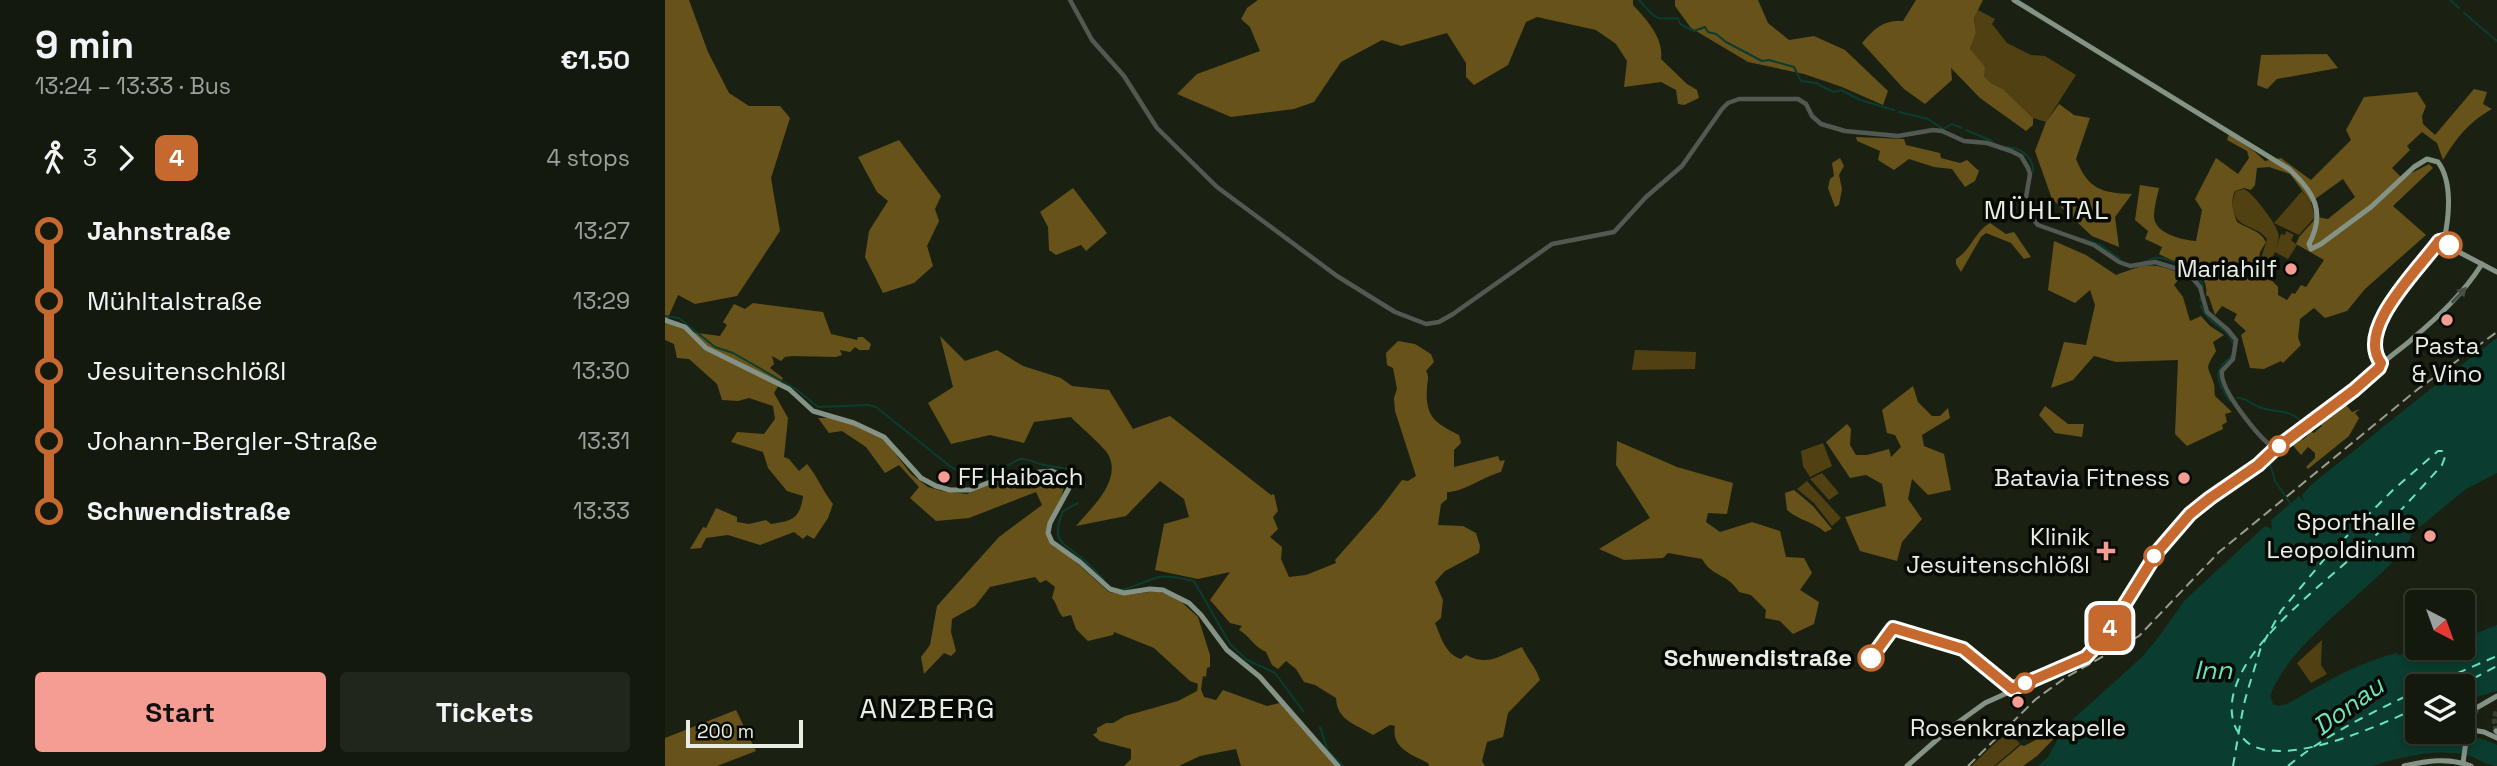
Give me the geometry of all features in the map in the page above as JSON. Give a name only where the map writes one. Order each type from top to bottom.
[{"type":"main road","points":[[2014,0],[2289,169],[2313,199],[2319,219],[2309,247],[2313,249],[2371,207],[2414,167],[2427,159],[2435,161],[2443,170],[2446,180],[2448,214],[2444,240]]},
{"type":"main road","points":[[2444,240],[2455,250],[2497,272]]},
{"type":"main road","points":[[1907,766],[1949,729],[1985,703],[2086,657],[2105,636],[2154,556],[2182,522],[2203,502],[2249,472],[2379,368],[2374,344],[2376,330],[2392,303],[2439,241],[2444,240]]},
{"type":"main road","points":[[2379,360],[2395,355],[2455,300],[2482,264]]},
{"type":"main road","points":[[665,320],[685,327],[706,348],[789,389],[813,411],[854,423],[884,437],[921,478],[936,486],[970,491],[1001,477],[1019,473],[1061,473],[1069,488],[1050,523],[1048,533],[1052,542],[1114,591],[1124,593],[1157,589],[1170,592],[1189,603],[1227,650],[1260,677],[1338,766]]},
{"type":"main road","points":[[2478,707],[2497,696]]},
{"type":"main road","points":[[2463,763],[2468,729],[2497,738]]},
{"type":"main road","points":[[2404,766],[2435,761],[2470,766]]},
{"type":"street","points":[[1070,0],[1092,40],[1124,76],[1157,128],[1207,179],[1357,290],[1409,319],[1426,324],[1439,322],[1453,314],[1552,244],[1614,232],[1646,197],[1689,159],[1722,109],[1733,100],[1754,97],[1798,99],[1806,104],[1812,116],[1821,124],[1845,131],[1898,136],[1942,131],[1964,141],[1987,143],[2011,151],[2021,156],[2028,168],[2030,174],[2024,209],[2038,225],[2094,245],[2130,266],[2155,262],[2190,275],[2200,287],[2207,312],[2236,340],[2233,359],[2222,370],[2223,384],[2260,438],[2275,449]]},
{"type":"shaded area","points":[[665,0],[689,0],[708,52],[729,93],[749,106],[780,106],[790,118],[771,178],[780,231],[737,296],[695,304],[678,295],[667,320],[690,332],[720,336],[727,325],[723,322],[734,304],[745,309],[753,303],[823,312],[831,334],[857,340],[858,337],[863,337],[871,344],[869,350],[855,347],[850,352],[840,350],[842,355],[836,357],[792,356],[781,361],[772,356],[774,364],[770,368],[783,378],[774,393],[788,418],[784,457],[799,471],[807,464],[833,504],[828,518],[814,539],[807,535],[803,539],[794,532],[760,545],[728,535],[706,538],[701,548],[690,549],[703,527],[706,528],[716,508],[737,517],[737,522],[749,524],[766,520],[771,524],[794,517],[800,509],[803,496],[787,491],[768,468],[763,452],[731,442],[737,432],[764,434],[775,419],[773,406],[749,398],[738,401],[722,400],[717,384],[689,359],[677,358],[674,344],[665,340]]},
{"type":"shaded area","points":[[1258,0],[1633,0],[1633,5],[1657,36],[1661,59],[1697,90],[1699,98],[1684,105],[1678,104],[1676,90],[1661,82],[1624,87],[1627,61],[1616,44],[1596,30],[1537,17],[1526,22],[1508,65],[1474,85],[1466,77],[1466,63],[1447,33],[1401,46],[1382,40],[1341,62],[1314,102],[1294,109],[1231,117],[1177,94],[1197,74],[1260,51],[1250,27],[1241,19],[1247,8]]},
{"type":"shaded area","points":[[1675,0],[1758,0],[1768,23],[1789,40],[1814,36],[1845,50],[1888,91],[1883,105],[1804,74],[1748,62],[1691,28],[1675,6]]},
{"type":"shaded area","points":[[1916,0],[1983,0],[1974,18],[1976,33],[1970,49],[1985,67],[1984,76],[2003,89],[2033,118],[2033,125],[2026,131],[1980,98],[1951,68],[1952,80],[1925,104],[1904,89],[1862,43],[1880,26],[1903,21]]},
{"type":"shaded area","points":[[1978,10],[1995,19],[1992,24],[2007,43],[2031,55],[2045,56],[2076,75],[2046,122],[2033,118],[2003,89],[1984,76],[1970,49],[1976,33],[1974,18]]},
{"type":"shaded area","points":[[2327,54],[2338,68],[2277,79],[2267,89],[2257,85],[2261,55]]},
{"type":"shaded area","points":[[2474,89],[2487,92],[2483,104],[2492,109],[2464,131],[2443,160],[2437,143],[2422,132],[2407,146],[2410,150],[2392,168],[2402,178],[2429,164],[2433,168],[2393,206],[2426,235],[2365,289],[2347,311],[2325,318],[2314,308],[2300,319],[2298,338],[2301,345],[2283,363],[2281,361],[2264,369],[2250,368],[2241,335],[2246,331],[2234,320],[2237,314],[2222,306],[2215,315],[2206,295],[2206,286],[2198,273],[2159,254],[2162,247],[2145,239],[2148,231],[2135,220],[2140,185],[2159,188],[2154,217],[2159,228],[2171,235],[2196,241],[2202,210],[2195,199],[2216,158],[2238,174],[2249,158],[2247,151],[2227,140],[2229,134],[2265,161],[2281,158],[2311,180],[2351,140],[2346,130],[2364,97],[2417,92],[2426,106],[2422,116],[2423,124],[2435,135]],"holes":[[[2269,167],[2290,174],[2311,202],[2343,179],[2355,197],[2328,219],[2317,217],[2299,237],[2296,244],[2324,260],[2306,287],[2301,285],[2287,300],[2278,295],[2278,287],[2258,266],[2260,252],[2266,242],[2257,232],[2237,222],[2232,203],[2235,191],[2244,188],[2251,190],[2255,185],[2257,168]]]},
{"type":"shaded area","points":[[2059,104],[2074,115],[2090,118],[2076,159],[2085,177],[2104,190],[2132,194],[2115,217],[2119,247],[2092,236],[2052,199],[2035,151],[2046,122]]},
{"type":"shaded area","points":[[1856,137],[1904,139],[1906,145],[1940,153],[1941,158],[1960,163],[1967,160],[1979,171],[1975,181],[1965,187],[1952,169],[1934,167],[1909,159],[1894,170],[1878,160],[1880,151],[1857,141]]},
{"type":"shaded area","points":[[899,140],[941,196],[935,209],[939,221],[927,246],[933,266],[914,283],[883,293],[865,257],[869,231],[888,201],[877,192],[858,157]]},
{"type":"shaded area","points":[[1840,158],[1844,166],[1839,175],[1842,189],[1839,205],[1835,207],[1828,188],[1830,179],[1834,176],[1832,163]]},
{"type":"shaded area","points":[[1073,188],[1107,233],[1086,251],[1081,245],[1056,255],[1049,250],[1048,227],[1040,212]]},
{"type":"shaded area","points":[[2244,189],[2258,202],[2276,228],[2279,237],[2276,249],[2281,234],[2285,235],[2286,231],[2294,235],[2291,240],[2297,245],[2288,259],[2275,252],[2267,269],[2268,275],[2260,262],[2267,239],[2238,220],[2233,209],[2236,191]]},
{"type":"shaded area","points":[[2302,191],[2311,202],[2315,217],[2299,235],[2274,223]]},
{"type":"shaded area","points":[[1990,223],[2006,234],[2014,232],[2031,257],[2024,259],[2011,243],[1986,233],[1961,272],[1956,259]]},
{"type":"shaded area","points":[[2054,241],[2086,255],[2116,275],[2149,266],[2164,267],[2183,274],[2174,285],[2183,297],[2190,321],[2201,316],[2224,335],[2213,342],[2216,351],[2208,368],[2215,396],[2232,412],[2225,414],[2227,422],[2222,425],[2223,429],[2187,446],[2175,434],[2178,360],[2116,362],[2094,356],[2073,380],[2051,388],[2064,342],[2086,345],[2095,305],[2090,290],[2075,303],[2048,290]]},
{"type":"shaded area","points":[[940,336],[965,361],[997,350],[1023,366],[1061,378],[1072,386],[1109,390],[1133,429],[1170,416],[1271,495],[1274,494],[1278,511],[1273,517],[1278,529],[1270,537],[1282,547],[1281,559],[1289,577],[1306,575],[1336,563],[1335,560],[1402,480],[1408,481],[1416,476],[1395,411],[1394,398],[1397,389],[1393,368],[1387,365],[1386,353],[1398,341],[1415,344],[1431,354],[1434,362],[1426,371],[1428,406],[1438,423],[1459,435],[1461,443],[1454,450],[1454,467],[1498,456],[1500,461],[1505,460],[1501,472],[1459,490],[1447,492],[1447,499],[1441,504],[1438,525],[1463,526],[1476,533],[1480,546],[1479,553],[1445,571],[1435,582],[1443,600],[1441,618],[1435,623],[1447,649],[1461,659],[1466,655],[1488,660],[1522,647],[1540,680],[1508,713],[1503,737],[1487,742],[1482,761],[1485,766],[1429,766],[1399,745],[1395,726],[1390,725],[1373,735],[1344,717],[1337,706],[1336,698],[1315,685],[1304,682],[1296,669],[1286,661],[1278,669],[1272,665],[1266,652],[1239,630],[1242,626],[1230,623],[1210,600],[1230,572],[1198,579],[1155,570],[1164,524],[1189,517],[1184,499],[1160,481],[1126,516],[1076,526],[1103,494],[1112,466],[1107,452],[1071,417],[1034,422],[1024,443],[990,435],[951,444],[928,403],[953,387]]},
{"type":"shaded area","points":[[1635,350],[1696,352],[1695,369],[1632,370]]},
{"type":"shaded area","points":[[1913,386],[1918,402],[1932,416],[1940,416],[1948,408],[1950,418],[1922,435],[1924,446],[1944,454],[1951,490],[1928,495],[1912,479],[1908,499],[1922,519],[1902,542],[1897,561],[1860,551],[1845,517],[1886,506],[1882,484],[1866,475],[1850,478],[1826,442],[1847,424],[1851,429],[1850,445],[1856,455],[1889,449],[1891,457],[1901,447],[1895,435],[1887,433],[1882,410]]},
{"type":"shaded area","points":[[2347,397],[2350,400],[2346,405],[2352,412],[2360,409],[2355,413],[2359,418],[2349,436],[2308,469],[2306,467],[2315,458],[2315,453],[2308,447],[2301,455],[2290,442],[2299,435],[2303,440],[2311,432],[2314,433],[2322,426],[2317,421]]},
{"type":"shaded area","points":[[2045,406],[2068,424],[2084,424],[2082,437],[2055,433],[2039,415]]},
{"type":"shaded area","points":[[818,418],[850,423],[884,439],[911,474],[928,487],[942,491],[967,494],[1006,478],[1056,475],[1064,482],[1064,489],[1047,536],[1109,592],[1125,595],[1157,591],[1177,598],[1198,617],[1210,655],[1210,667],[1207,668],[1206,677],[1203,676],[1201,689],[1204,697],[1216,700],[1223,690],[1267,706],[1280,703],[1336,766],[1241,766],[1236,749],[1200,756],[1179,766],[1124,766],[1131,759],[1131,749],[1100,741],[1093,735],[1097,728],[1125,716],[1178,701],[1197,691],[1198,684],[1190,681],[1154,648],[1114,632],[1113,635],[1088,641],[1076,629],[1071,615],[1063,617],[1052,598],[1055,587],[1046,580],[1040,583],[1035,577],[990,587],[975,606],[952,619],[951,632],[956,651],[951,656],[944,653],[924,674],[921,657],[930,645],[937,606],[999,537],[1042,505],[1036,492],[969,518],[936,521],[910,498],[919,487],[899,465],[885,473],[866,447],[842,431],[829,433]]},
{"type":"shaded area","points":[[1617,441],[1677,467],[1733,483],[1727,514],[1708,513],[1706,522],[1720,532],[1752,522],[1780,531],[1786,557],[1804,558],[1812,573],[1800,590],[1819,602],[1814,624],[1793,634],[1780,621],[1765,618],[1766,610],[1751,595],[1739,592],[1702,559],[1668,553],[1663,558],[1624,560],[1599,549],[1650,518],[1616,465]]},
{"type":"shaded area","points":[[1823,443],[1832,466],[1810,477],[1803,466],[1801,451]]},
{"type":"shaded area","points":[[1822,473],[1839,493],[1829,500],[1810,479]]},
{"type":"shaded area","points":[[1807,481],[1841,518],[1832,526],[1814,503],[1797,489]]},
{"type":"shaded area","points":[[1794,490],[1813,506],[1832,529],[1825,532],[1787,510],[1785,493]]},
{"type":"shaded area","points":[[2322,640],[2321,665],[2327,674],[2311,683],[2297,663]]},
{"type":"shaded area","points":[[736,710],[756,751],[717,766],[665,766],[665,738]]},
{"type":"shaded area","points":[[2070,722],[2037,756],[2023,766],[1996,766],[2021,745],[2024,746]]},
{"type":"shaded area","points":[[2008,731],[2020,744],[1994,766],[1971,766]]},
{"type":"water","name":"Inn","points":[[2497,338],[2497,473],[2466,489],[2414,529],[2403,551],[2388,567],[2330,619],[2294,657],[2270,696],[2273,704],[2287,704],[2368,662],[2397,653],[2405,653],[2405,660],[2475,660],[2475,634],[2497,625],[2497,691],[2475,697],[2475,674],[2405,674],[2403,739],[2405,744],[2475,744],[2475,737],[2486,740],[2497,745],[2497,766],[2466,755],[2430,753],[2372,766],[2038,766],[2048,757],[2070,722],[2142,657],[2185,600],[2265,526],[2272,529],[2271,520],[2299,496],[2304,502],[2302,495],[2311,485]]},
{"type":"waterway","points":[[1639,0],[1655,16],[1663,19],[1678,18],[1680,24],[1694,31],[1705,27],[1708,32],[1762,61],[1769,60],[1794,67],[1801,81],[1816,83],[1833,92],[1841,90],[1860,100],[1894,110]]},
{"type":"waterway","points":[[2450,0],[2459,8]]},
{"type":"waterway","points":[[2464,13],[2497,41]]},
{"type":"waterway","points":[[1899,112],[1928,119],[1943,129],[1952,124],[1962,128]]},
{"type":"waterway","points":[[1966,130],[1992,141]]},
{"type":"waterway","points":[[2007,147],[2026,154],[2033,172]]},
{"type":"waterway","points":[[2083,239],[2100,245],[2120,259]]},
{"type":"waterway","points":[[2144,262],[2161,258],[2177,263],[2192,272],[2202,283],[2203,289]]},
{"type":"waterway","points":[[2201,306],[2208,318],[2226,333],[2233,343]]},
{"type":"waterway","points":[[665,316],[679,318],[715,347],[733,353],[796,389],[818,407],[876,407],[951,467],[963,473],[989,475],[1017,460],[1026,459],[1072,471],[1086,486]]},
{"type":"waterway","points":[[2230,401],[2220,385],[2218,373],[2231,356]]},
{"type":"waterway","points":[[2237,398],[2264,409],[2287,413],[2304,424]]},
{"type":"waterway","points":[[2269,461],[2275,481],[2290,503]]},
{"type":"waterway","points":[[1078,503],[1063,511],[1058,536],[1104,580]]},
{"type":"waterway","points":[[1121,590],[1159,577],[1194,581],[1230,644],[1247,660],[1275,673],[1303,711]]},
{"type":"waterway","points":[[1320,727],[1328,751],[1343,766]]},
{"type":"ferry route","points":[[2438,451],[2443,451],[2445,457],[2442,465],[2403,508],[2299,604],[2265,640],[2281,611],[2327,556],[2394,489],[2438,451]]},
{"type":"ferry route","points":[[2239,733],[2245,700],[2265,640]]},
{"type":"ferry route","points":[[2239,733],[2233,720],[2233,697],[2241,673],[2265,640]]},
{"type":"ferry route","points":[[2456,674],[2497,656]]},
{"type":"ferry route","points":[[2475,678],[2497,666]]},
{"type":"ferry route","points":[[2288,766],[2334,734],[2405,697]]},
{"type":"ferry route","points":[[2239,733],[2251,745],[2268,750],[2288,751],[2334,741],[2405,713]]},
{"type":"ferry route","points":[[2233,766],[2239,733]]},
{"type":"tunnel","points":[[2475,713],[2478,707]]},
{"type":"tunnel","points":[[2496,731],[2494,718],[2497,709]]},
{"type":"railway","points":[[1968,766],[2036,699],[2065,678],[2139,636],[2219,552],[2418,389],[2497,332]]},
{"type":"bus line","name":"4","points":[[1871,658],[1893,628],[1963,649],[2012,689],[2086,657],[2105,636],[2158,551],[2190,514],[2203,502],[2249,472],[2379,368],[2381,363],[2377,357],[2374,337],[2382,317],[2439,241],[2444,240],[2449,245]]},
{"type":"place","name":"Mariahilf","points":[[2291,269]]},
{"type":"place","name":"Pasta & Vino","points":[[2447,320]]},
{"type":"place","name":"FF Haibach","points":[[944,477]]},
{"type":"place","name":"Batavia Fitness","points":[[2184,478]]},
{"type":"place","name":"Sporthalle Leopoldinum","points":[[2430,536]]},
{"type":"place","name":"Klinik Jesuitenschlößl","points":[[2106,551]]},
{"type":"place","name":"Schwendistraße","points":[[1871,658]]},
{"type":"place","name":"Rosenkranzkapelle","points":[[2018,702]]},
{"type":"district","name":"MÜHLTAL","points":[[2047,210]]},
{"type":"district","name":"ANZBERG","points":[[928,708]]},
{"type":"water label","name":"Donau","points":[[2348,706]]}]
